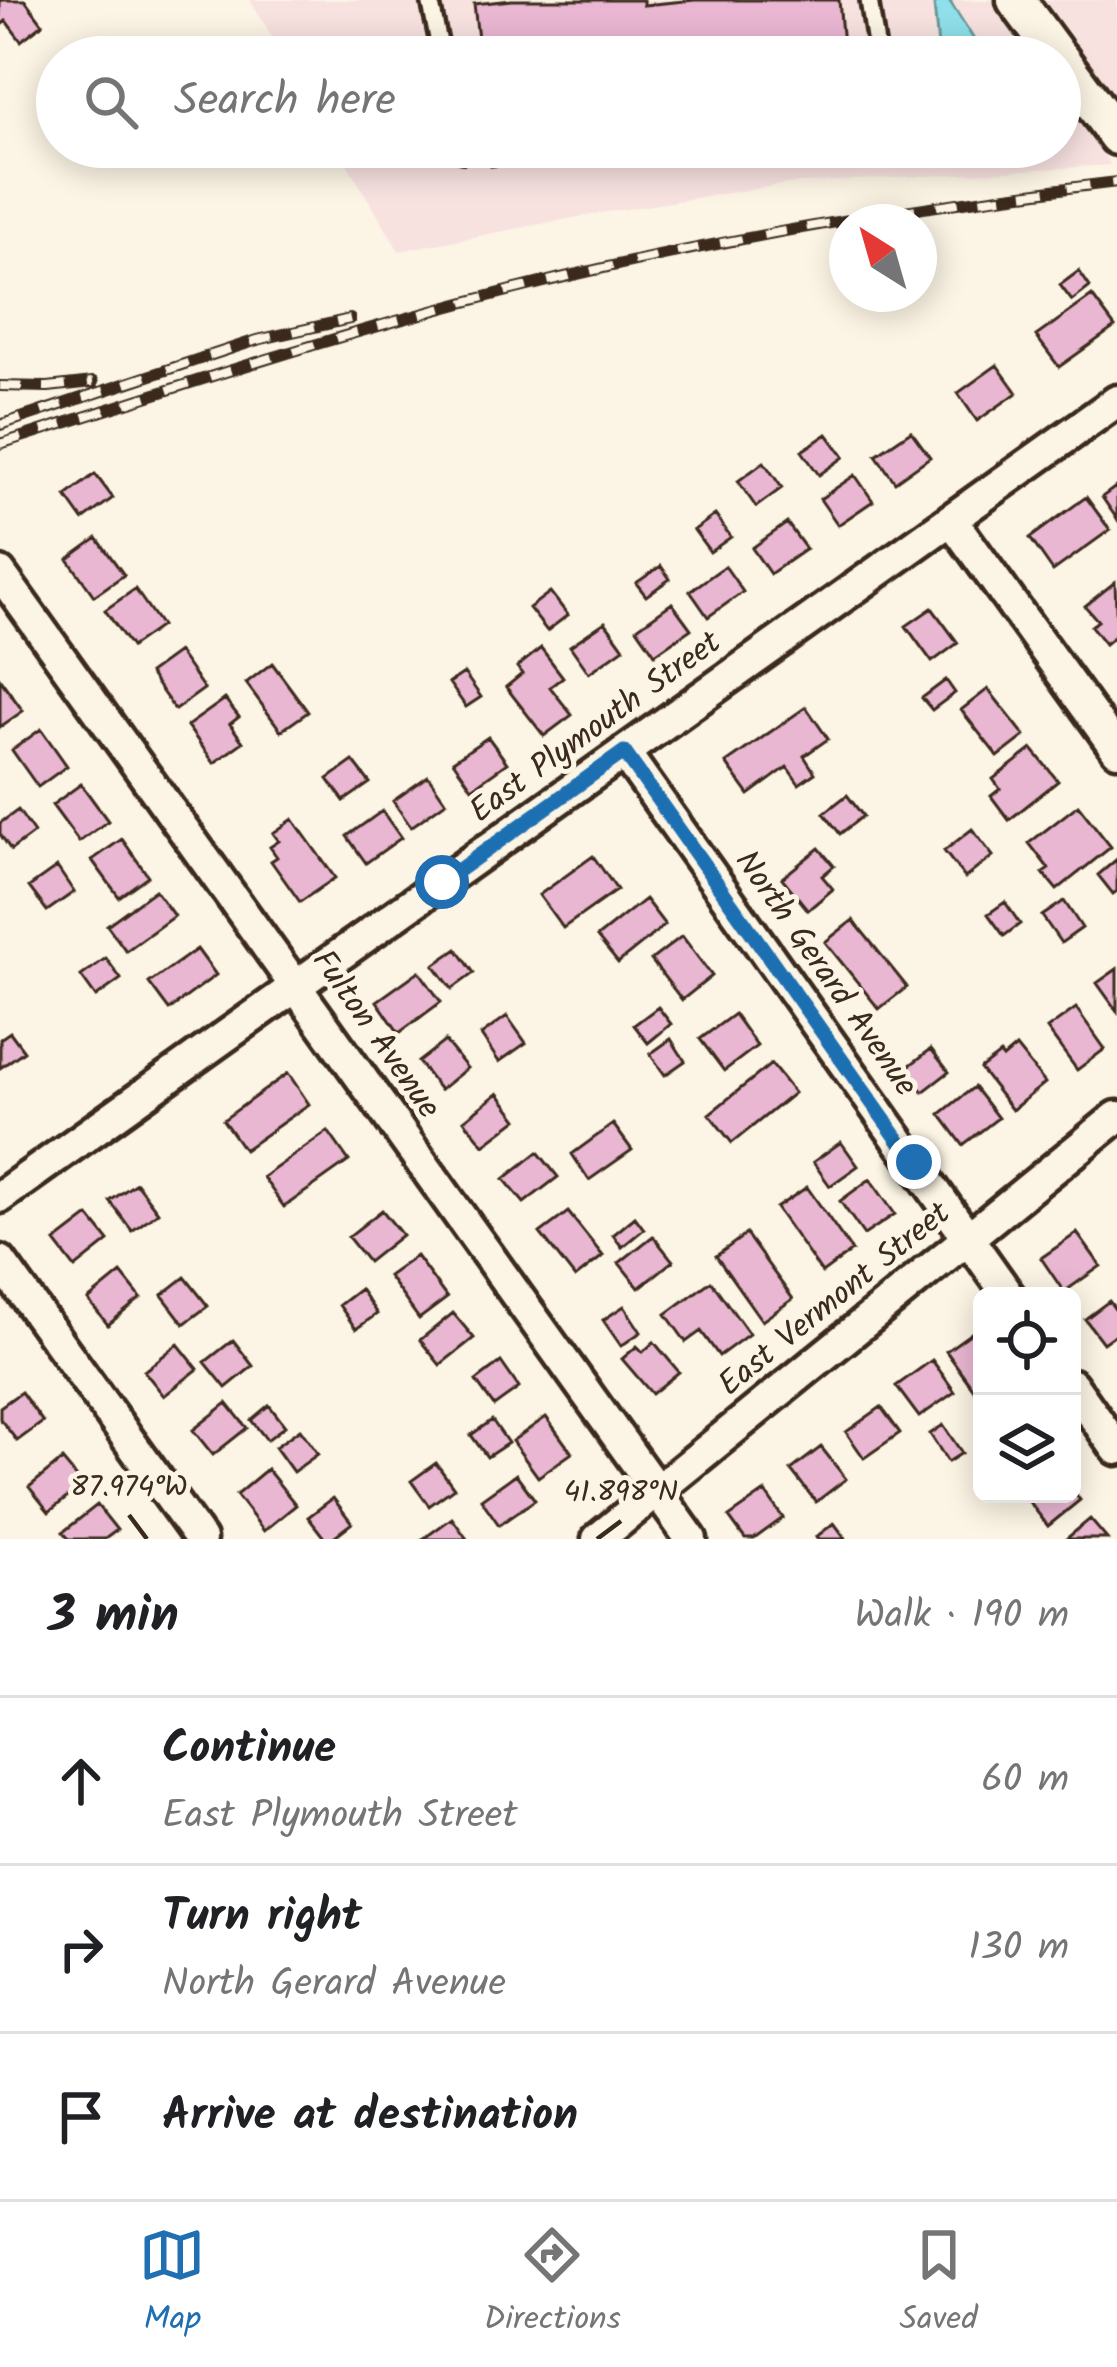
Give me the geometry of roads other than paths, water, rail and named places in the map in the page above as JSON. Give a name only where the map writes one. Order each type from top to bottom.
[{"type":"street","points":[[1016,0],[1043,36]]},
{"type":"street","points":[[1081,88],[1117,136]]},
{"type":"street","name":"East Plymouth Street","points":[[0,1198],[1117,401]]},
{"type":"street","points":[[951,519],[1117,749]]},
{"type":"street","name":"Fulton Avenue","points":[[0,573],[691,1539]]},
{"type":"street","name":"North Gerard Avenue","points":[[624,752],[1003,1287]]},
{"type":"street","name":"East Vermont Street","points":[[598,1539],[1117,1117]]},
{"type":"street","points":[[0,1261],[200,1539]]},
{"type":"street","points":[[1079,1395],[1117,1449]]},
{"type":"lane","points":[[430,0],[438,36]]},
{"type":"lane","points":[[869,0],[875,36]]},
{"type":"water","points":[[936,0],[949,0],[972,36],[937,36]]},
{"type":"railway","points":[[0,444],[321,343],[590,271],[815,226],[1117,182]]},
{"type":"railway","points":[[0,425],[257,340],[350,319]]},
{"type":"railway","points":[[0,386],[93,382]]}]
